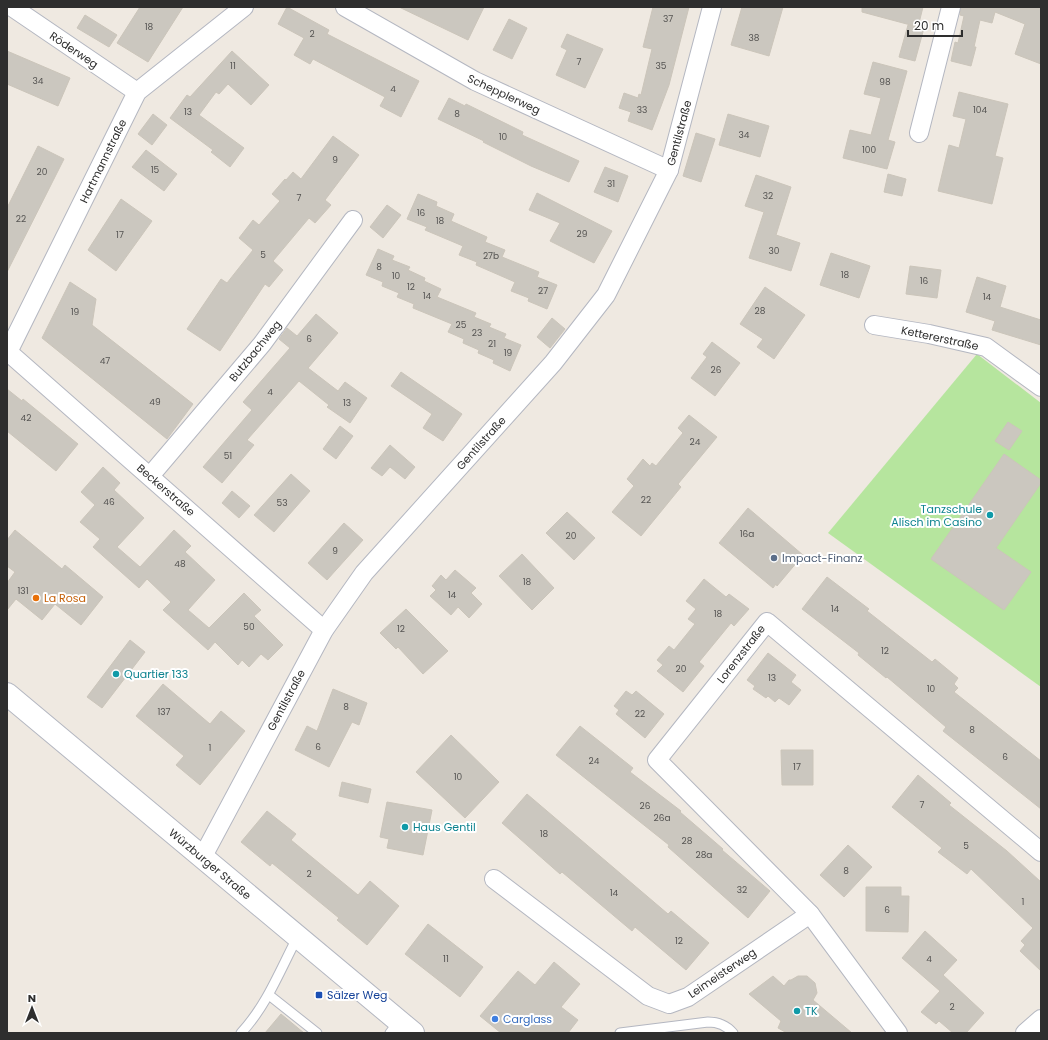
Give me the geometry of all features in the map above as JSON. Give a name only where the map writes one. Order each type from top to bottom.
[{"type":"main road","name":"Würzburger Straße","points":[[7,694],[202,858],[298,936],[401,1029]]},
{"type":"street","name":"Röderweg","points":[[12,7],[137,92]]},
{"type":"street","name":"Hartmannstraße","points":[[8,352],[137,92],[244,7]]},
{"type":"street","name":"Schepplerweg","points":[[345,7],[475,81],[669,170]]},
{"type":"street","name":"Gentilstraße","points":[[202,858],[324,630],[364,573],[553,363],[606,295],[669,170],[712,7]]},
{"type":"street","points":[[918,133],[951,7]]},
{"type":"street","name":"Butzbachweg","points":[[150,476],[262,344],[353,220]]},
{"type":"street","name":"Kettererstraße","points":[[874,325],[929,334],[986,347],[1041,387]]},
{"type":"street","name":"Beckerstraße","points":[[8,352],[324,630]]},
{"type":"street","name":"Lorenzstraße","points":[[810,914],[657,760],[766,622],[1041,852]]},
{"type":"street","name":"Leimeisterweg","points":[[494,879],[648,996],[669,1004],[688,997],[810,914]]},
{"type":"street","points":[[810,914],[898,1033]]},
{"type":"street","points":[[1025,1033],[1041,1019]]},
{"type":"lane","points":[[241,1033],[250,1023],[269,995],[273,984],[298,936]]},
{"type":"lane","points":[[269,995],[316,1033]]},
{"type":"lane","points":[[620,1033],[716,1022],[724,1025],[733,1033]]},
{"type":"green space","points":[[977,354],[1041,403],[1041,687],[828,533]]},
{"type":"building","points":[[140,7],[183,7],[148,62],[117,43]]},
{"type":"building","points":[[287,7],[329,30],[327,34],[419,81],[401,117],[380,106],[385,97],[313,59],[310,64],[294,55],[304,38],[278,24]]},
{"type":"building","points":[[399,7],[484,7],[468,40]]},
{"type":"building","points":[[653,7],[689,7],[669,85],[652,130],[628,121],[631,112],[619,108],[624,93],[638,98],[639,94],[641,95],[652,49],[643,47]]},
{"type":"building","points":[[742,7],[783,7],[769,56],[731,45]]},
{"type":"building","points":[[862,7],[923,7],[918,27],[862,12]]},
{"type":"building","points":[[961,7],[1041,7],[1041,64],[1015,54],[1025,24],[995,12],[992,23],[980,20],[974,47],[976,47],[971,66],[951,61],[955,42],[958,43],[964,16],[960,15]]},
{"type":"building","points":[[85,15],[117,35],[109,47],[77,28]]},
{"type":"building","points":[[509,19],[527,28],[512,59],[493,50]]},
{"type":"building","points":[[908,25],[924,28],[915,61],[899,57]]},
{"type":"building","points":[[567,34],[603,49],[585,88],[556,75],[567,50],[561,47]]},
{"type":"building","points":[[7,51],[70,78],[58,106],[7,84]]},
{"type":"building","points":[[232,51],[269,85],[251,105],[228,84],[219,94],[216,92],[199,115],[244,148],[230,167],[211,152],[213,150],[170,118],[187,95],[190,97]]},
{"type":"building","points":[[873,62],[907,71],[888,140],[895,142],[887,169],[843,158],[850,130],[871,135],[881,98],[864,94]]},
{"type":"building","points":[[959,92],[1008,104],[995,156],[1003,158],[992,204],[938,191],[949,145],[959,148],[966,119],[953,116]]},
{"type":"building","points":[[449,98],[465,106],[466,104],[523,132],[522,135],[579,161],[569,182],[531,166],[438,119]]},
{"type":"building","points":[[153,114],[167,125],[152,145],[138,134]]},
{"type":"building","points":[[728,114],[769,126],[760,157],[719,145]]},
{"type":"building","points":[[696,133],[715,139],[701,182],[683,176]]},
{"type":"building","points":[[333,136],[359,155],[325,200],[331,205],[315,223],[309,218],[273,261],[283,270],[269,287],[265,284],[220,351],[187,329],[221,279],[227,283],[253,250],[239,238],[253,220],[259,225],[280,201],[272,194],[293,172],[301,179]]},
{"type":"building","points":[[38,146],[64,159],[7,272],[7,208]]},
{"type":"building","points":[[146,150],[177,174],[164,191],[132,167]]},
{"type":"building","points":[[605,167],[628,176],[618,202],[594,192]]},
{"type":"building","points":[[888,174],[906,179],[902,196],[884,192]]},
{"type":"building","points":[[756,175],[791,187],[776,235],[800,243],[791,271],[749,258],[764,212],[745,206]]},
{"type":"building","points":[[537,193],[612,231],[594,263],[550,241],[560,223],[529,210]]},
{"type":"building","points":[[418,194],[437,202],[436,206],[454,214],[451,221],[487,237],[485,242],[505,250],[502,257],[539,272],[537,277],[557,285],[547,309],[528,301],[529,298],[511,291],[515,282],[476,265],[477,262],[459,255],[463,246],[425,230],[427,227],[407,219]]},
{"type":"building","points":[[121,199],[152,221],[116,271],[88,250]]},
{"type":"building","points":[[387,205],[401,215],[383,238],[370,227]]},
{"type":"building","points":[[378,249],[394,256],[392,260],[410,267],[408,270],[425,278],[424,281],[441,289],[437,297],[476,313],[474,317],[491,324],[489,327],[506,334],[504,338],[521,345],[510,371],[493,363],[494,360],[478,353],[479,350],[463,343],[464,339],[448,332],[452,324],[413,308],[414,304],[397,297],[399,293],[382,286],[383,282],[366,275]]},
{"type":"building","points":[[831,253],[870,266],[859,298],[820,285]]},
{"type":"building","points":[[910,266],[941,270],[937,298],[906,294]]},
{"type":"building","points":[[977,277],[1006,286],[1000,307],[1041,320],[1041,345],[992,330],[995,321],[966,312]]},
{"type":"building","points":[[70,282],[96,299],[92,325],[193,404],[167,439],[42,338]]},
{"type":"building","points":[[765,287],[805,315],[774,359],[757,347],[763,339],[740,324]]},
{"type":"building","points":[[316,314],[338,333],[308,368],[338,391],[345,382],[367,398],[350,423],[327,407],[329,405],[299,381],[247,440],[254,445],[222,483],[203,467],[252,410],[243,402],[290,348],[279,339],[287,328],[297,336]]},
{"type":"building","points":[[552,318],[565,329],[550,348],[537,337]]},
{"type":"building","points":[[712,342],[740,363],[715,396],[691,378],[707,357],[703,354]]},
{"type":"building","points":[[401,372],[462,414],[443,441],[423,428],[432,414],[391,386]]},
{"type":"building","points":[[7,389],[22,401],[23,399],[78,444],[56,471],[7,431]]},
{"type":"building","points":[[689,415],[717,437],[678,484],[681,487],[641,536],[612,512],[634,486],[627,479],[643,459],[650,466],[652,463],[656,466],[683,433],[678,428]]},
{"type":"building","points":[[1008,422],[1022,431],[1009,450],[995,441]]},
{"type":"building","points":[[340,426],[353,436],[336,459],[323,449]]},
{"type":"building","points":[[390,445],[415,467],[405,479],[390,467],[382,476],[371,468]]},
{"type":"building","name":"Tanzschule Alisch im Casino","points":[[1004,454],[1041,480],[1041,483],[996,548],[1031,572],[1004,610],[931,559]]},
{"type":"building","points":[[103,467],[120,483],[114,490],[144,518],[117,547],[140,567],[174,530],[191,546],[185,552],[215,580],[188,610],[209,628],[244,593],[261,610],[254,616],[283,645],[268,660],[261,654],[249,667],[242,660],[238,665],[215,642],[208,650],[163,610],[171,602],[147,579],[139,588],[93,547],[100,539],[80,522],[95,505],[81,492]]},
{"type":"building","points":[[291,474],[310,491],[274,532],[254,515]]},
{"type":"building","points":[[232,491],[250,506],[239,518],[222,503]]},
{"type":"building","points":[[748,508],[803,555],[777,586],[776,584],[773,588],[719,543]]},
{"type":"building","points":[[567,512],[595,538],[574,560],[546,533]]},
{"type":"building","points":[[344,523],[363,540],[327,580],[308,563]]},
{"type":"building","points":[[15,530],[62,569],[65,565],[103,597],[81,625],[55,604],[42,620],[16,599],[7,610],[7,583],[15,572],[7,566],[7,540]]},
{"type":"building","points":[[522,554],[554,588],[532,610],[499,576]]},
{"type":"building","points":[[455,570],[476,588],[471,593],[482,604],[469,618],[458,607],[451,615],[430,596],[436,590],[432,586],[441,575],[446,580]]},
{"type":"building","points":[[827,577],[869,609],[867,611],[932,662],[935,659],[958,678],[954,684],[958,688],[954,692],[1041,761],[1041,809],[943,731],[946,727],[887,677],[886,678],[858,655],[859,653],[802,609]]},
{"type":"building","points":[[704,579],[726,597],[729,594],[749,609],[734,626],[731,623],[699,662],[704,666],[683,692],[657,671],[663,665],[657,660],[669,646],[674,650],[695,624],[688,619],[696,609],[686,601]]},
{"type":"building","points":[[406,609],[448,651],[423,674],[398,647],[396,649],[380,633]]},
{"type":"building","name":"Quartier 133","points":[[130,640],[145,652],[102,708],[87,697]]},
{"type":"building","points":[[768,653],[796,675],[791,682],[801,690],[789,705],[779,698],[775,702],[768,696],[766,698],[753,689],[755,686],[747,680]]},
{"type":"building","points":[[163,684],[210,724],[221,711],[245,731],[200,785],[176,765],[184,756],[136,716]]},
{"type":"building","points":[[333,689],[367,703],[359,725],[352,722],[329,767],[295,750],[307,726],[317,731]]},
{"type":"building","points":[[626,691],[632,695],[636,691],[664,714],[645,738],[616,714],[619,710],[614,706]]},
{"type":"building","points":[[580,726],[633,768],[630,772],[681,811],[680,812],[723,849],[722,850],[770,891],[748,918],[668,847],[669,845],[556,755]]},
{"type":"building","points":[[451,735],[499,782],[465,818],[416,772]]},
{"type":"building","points":[[781,750],[813,750],[813,785],[782,785]]},
{"type":"building","points":[[918,775],[951,803],[949,805],[1007,851],[1041,882],[1041,971],[1020,951],[1025,945],[1021,941],[1033,928],[971,869],[967,874],[938,852],[942,848],[892,807]]},
{"type":"building","points":[[342,782],[371,789],[368,803],[339,796]]},
{"type":"building","points":[[527,794],[668,914],[671,911],[709,943],[686,970],[635,927],[632,931],[562,872],[560,874],[502,823]]},
{"type":"building","name":"Haus Gentil","points":[[387,802],[432,810],[423,855],[387,848],[389,839],[380,837]]},
{"type":"building","points":[[267,811],[296,834],[291,840],[358,895],[370,881],[399,906],[367,945],[337,920],[339,918],[272,863],[270,866],[241,842]]},
{"type":"building","points":[[848,845],[872,867],[844,897],[820,875]]},
{"type":"building","points":[[866,887],[901,887],[901,896],[909,896],[908,932],[866,931]]},
{"type":"building","points":[[428,924],[483,967],[460,997],[405,954]]},
{"type":"building","points":[[925,931],[957,960],[943,975],[984,1013],[966,1033],[953,1033],[939,1021],[936,1024],[921,1012],[940,991],[902,958]]},
{"type":"building","points":[[554,962],[580,984],[561,1007],[578,1020],[568,1033],[501,1033],[480,1016],[518,971],[535,985]]},
{"type":"building","name":"TK","points":[[773,976],[784,986],[789,980],[798,976],[807,976],[815,983],[817,993],[813,1000],[852,1033],[787,1033],[778,1028],[781,1021],[749,994]]},
{"type":"building","points":[[281,1014],[304,1033],[265,1033]]},
{"type":"place","name":"Tanzschule Alisch im Casino","points":[[990,515]]},
{"type":"place","name":"Impact-Finanz","points":[[774,558]]},
{"type":"place","name":"La Rosa","points":[[36,598]]},
{"type":"place","name":"Quartier 133","points":[[116,674]]},
{"type":"place","name":"Haus Gentil","points":[[405,827]]},
{"type":"place","name":"Sälzer Weg","points":[[319,995]]},
{"type":"place","name":"TK","points":[[797,1011]]},
{"type":"place","name":"Carglass","points":[[495,1019]]}]
